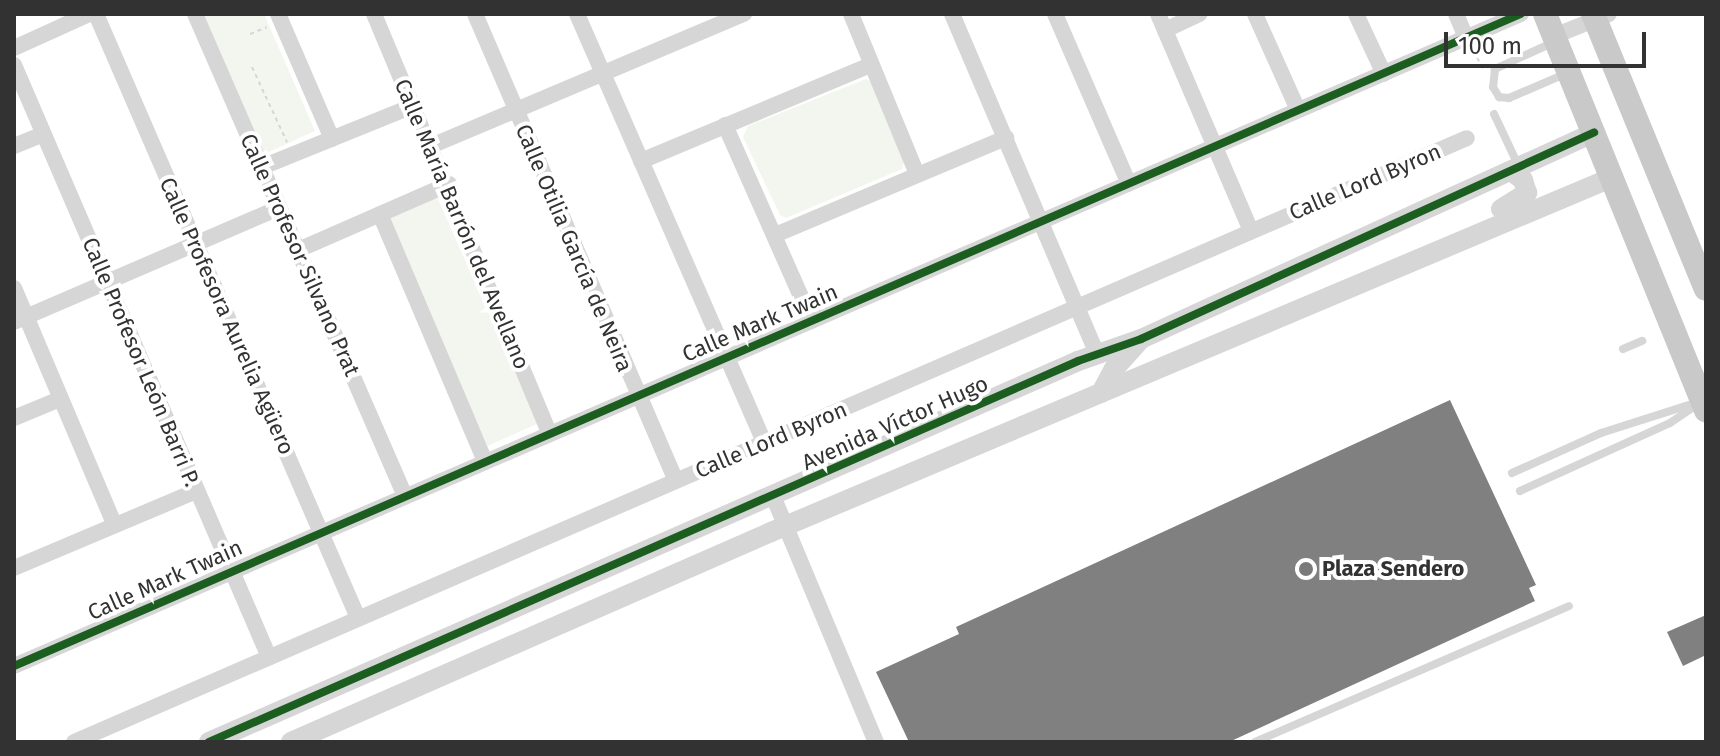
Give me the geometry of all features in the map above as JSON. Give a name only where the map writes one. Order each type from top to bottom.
[{"type":"main road","points":[[1599,16],[1706,289]]},
{"type":"main road","points":[[1552,30],[1705,402]]},
{"type":"street","points":[[14,48],[89,14]]},
{"type":"street","name":"Calle Profesora Aurelia Agüero","points":[[96,14],[358,618]]},
{"type":"street","name":"Calle Profesor Silvano Prat","points":[[195,14],[405,496]]},
{"type":"street","name":"Calle María Barrón del Avellano","points":[[374,14],[449,184],[550,434]]},
{"type":"street","name":"Calle Otilia García de Neira","points":[[475,14],[676,481]]},
{"type":"street","points":[[577,14],[764,443]]},
{"type":"street","points":[[431,146],[515,107],[744,14]]},
{"type":"street","points":[[851,14],[917,174]]},
{"type":"street","points":[[952,14],[1097,354]]},
{"type":"street","points":[[1055,14],[1129,184]]},
{"type":"street","points":[[1200,14],[1161,22],[1251,231]]},
{"type":"street","points":[[1255,14],[1298,110]]},
{"type":"street","points":[[1356,14],[1384,74]]},
{"type":"street","points":[[1456,14],[1466,37]]},
{"type":"street","name":"Calle Mark Twain","points":[[14,666],[1521,14]]},
{"type":"street","points":[[1552,30],[1599,16]]},
{"type":"street","points":[[273,20],[332,139]]},
{"type":"street","name":"Calle Profesor León Barri P.","points":[[14,65],[269,657]]},
{"type":"street","points":[[641,161],[871,65]]},
{"type":"street","points":[[262,167],[413,106]]},
{"type":"street","points":[[725,125],[812,321]]},
{"type":"street","name":"Avenida Víctor Hugo","points":[[209,742],[1097,354],[1141,339],[1594,133]]},
{"type":"street","points":[[14,146],[43,134]]},
{"type":"street","points":[[775,235],[1006,138]]},
{"type":"street","name":"Calle Lord Byron","points":[[74,742],[1467,138]]},
{"type":"street","points":[[1419,255],[1444,233],[1523,199],[1527,186],[1516,170]]},
{"type":"street","points":[[291,742],[1419,255],[1613,177]]},
{"type":"street","points":[[298,250],[449,184]]},
{"type":"street","points":[[20,319],[279,208]]},
{"type":"street","points":[[380,214],[485,461]]},
{"type":"street","points":[[14,288],[20,319],[60,399],[114,524]]},
{"type":"street","points":[[1101,393],[1114,369],[1141,339]]},
{"type":"street","points":[[14,418],[60,399]]},
{"type":"street","points":[[14,568],[196,491]]},
{"type":"street","points":[[773,496],[876,742]]},
{"type":"lane","points":[[1552,30],[1495,69],[1491,75],[1499,97],[1509,98],[1569,72]]},
{"type":"lane","points":[[1494,114],[1516,170]]},
{"type":"lane","points":[[1623,349],[1642,341]]},
{"type":"lane","points":[[1512,473],[1601,433],[1705,402]]},
{"type":"lane","points":[[1520,491],[1670,423],[1705,402]]},
{"type":"lane","points":[[1255,742],[1569,606]]},
{"type":"path","points":[[263,14],[273,20]]},
{"type":"path","points":[[250,34],[273,20]]},
{"type":"path","points":[[273,20],[274,39]]},
{"type":"path","points":[[1466,37],[1491,75]]},
{"type":"path","points":[[252,67],[288,145]]},
{"type":"shaded area","points":[[202,14],[264,14],[315,131],[262,155]]},
{"type":"shaded area","points":[[866,79],[872,82],[904,162],[902,169],[786,218],[780,215],[743,137],[748,126]]},
{"type":"shaded area","points":[[437,197],[538,424],[488,446],[387,219]]},
{"type":"building","name":"Plaza Sendero","points":[[1450,400],[1536,585],[1529,588],[1535,601],[1229,742],[909,742],[876,672],[959,634],[956,627]]},
{"type":"building","points":[[1706,615],[1706,655],[1683,666],[1667,632]]},
{"type":"cycle path","points":[[14,666],[1521,14]]},
{"type":"cycle path","points":[[209,742],[1078,361],[1141,339],[1594,133]]},
{"type":"place","name":"Plaza Sendero","points":[[1306,569]]}]
